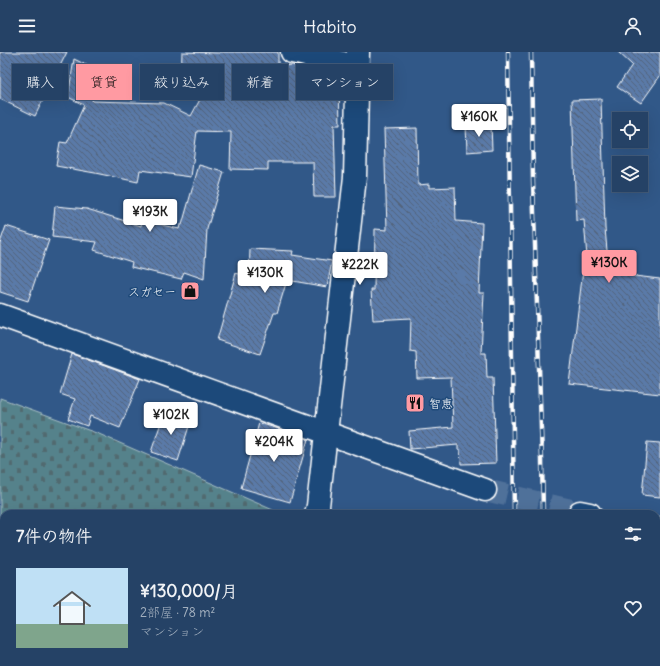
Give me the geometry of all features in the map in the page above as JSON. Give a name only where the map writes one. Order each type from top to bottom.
[{"type":"street","points":[[292,52],[358,59],[355,177],[317,510]]},
{"type":"street","points":[[0,315],[485,490]]},
{"type":"green space","points":[[0,398],[99,434],[273,510],[0,510]]},
{"type":"building","points":[[0,52],[67,52],[61,64],[12,64],[12,100],[43,100],[35,116],[0,99]]},
{"type":"building","points":[[182,52],[278,52],[278,64],[232,64],[232,100],[288,100],[288,65],[293,65],[296,66],[296,100],[339,100],[340,125],[334,125],[336,197],[314,197],[313,162],[268,162],[268,170],[230,169],[231,132],[197,131],[191,177],[140,170],[138,182],[56,166],[60,142],[67,143],[84,105],[68,97],[74,59],[84,64],[76,64],[76,100],[164,103],[191,116],[200,100],[224,100],[224,64],[182,64]]},
{"type":"building","points":[[618,52],[660,52],[660,76],[641,103],[617,87],[632,65]]},
{"type":"building","points":[[601,99],[605,228],[609,273],[660,279],[660,394],[569,384],[583,270],[588,270],[584,220],[576,221],[572,100]]},
{"type":"building","points":[[491,124],[492,150],[467,152],[466,125]]},
{"type":"building","points":[[417,128],[418,185],[429,184],[429,188],[455,187],[456,221],[482,223],[479,293],[484,293],[481,353],[486,353],[487,378],[493,378],[496,463],[461,464],[460,449],[458,449],[458,445],[410,449],[409,431],[453,427],[451,377],[417,378],[416,352],[410,351],[411,318],[373,320],[371,290],[374,290],[375,229],[387,230],[384,129]]},
{"type":"building","points":[[199,165],[224,172],[207,229],[204,279],[184,272],[181,279],[131,267],[132,262],[94,250],[97,242],[52,237],[55,206],[87,209],[141,226],[142,220],[179,229],[180,225],[182,225]]},
{"type":"building","points":[[6,226],[49,240],[28,301],[0,292],[0,243]]},
{"type":"building","points":[[250,249],[293,251],[292,255],[332,261],[327,287],[287,280],[277,313],[274,313],[260,354],[217,340],[236,273],[249,277]]},
{"type":"building","points":[[72,354],[140,379],[120,428],[90,416],[87,426],[68,419],[75,399],[60,394]]},
{"type":"building","points":[[165,411],[191,420],[178,461],[151,452]]},
{"type":"building","points":[[259,423],[308,439],[290,502],[241,488]]},
{"type":"building","points":[[647,442],[660,443],[660,497],[642,495]]},
{"type":"tunnel","points":[[485,490],[571,510]]},
{"type":"railway","points":[[508,52],[514,510]]},
{"type":"railway","points":[[531,52],[533,182],[543,510]]},
{"type":"place","name":"スガセー","points":[[190,291]]},
{"type":"place","name":"智恵","points":[[415,403]]}]
